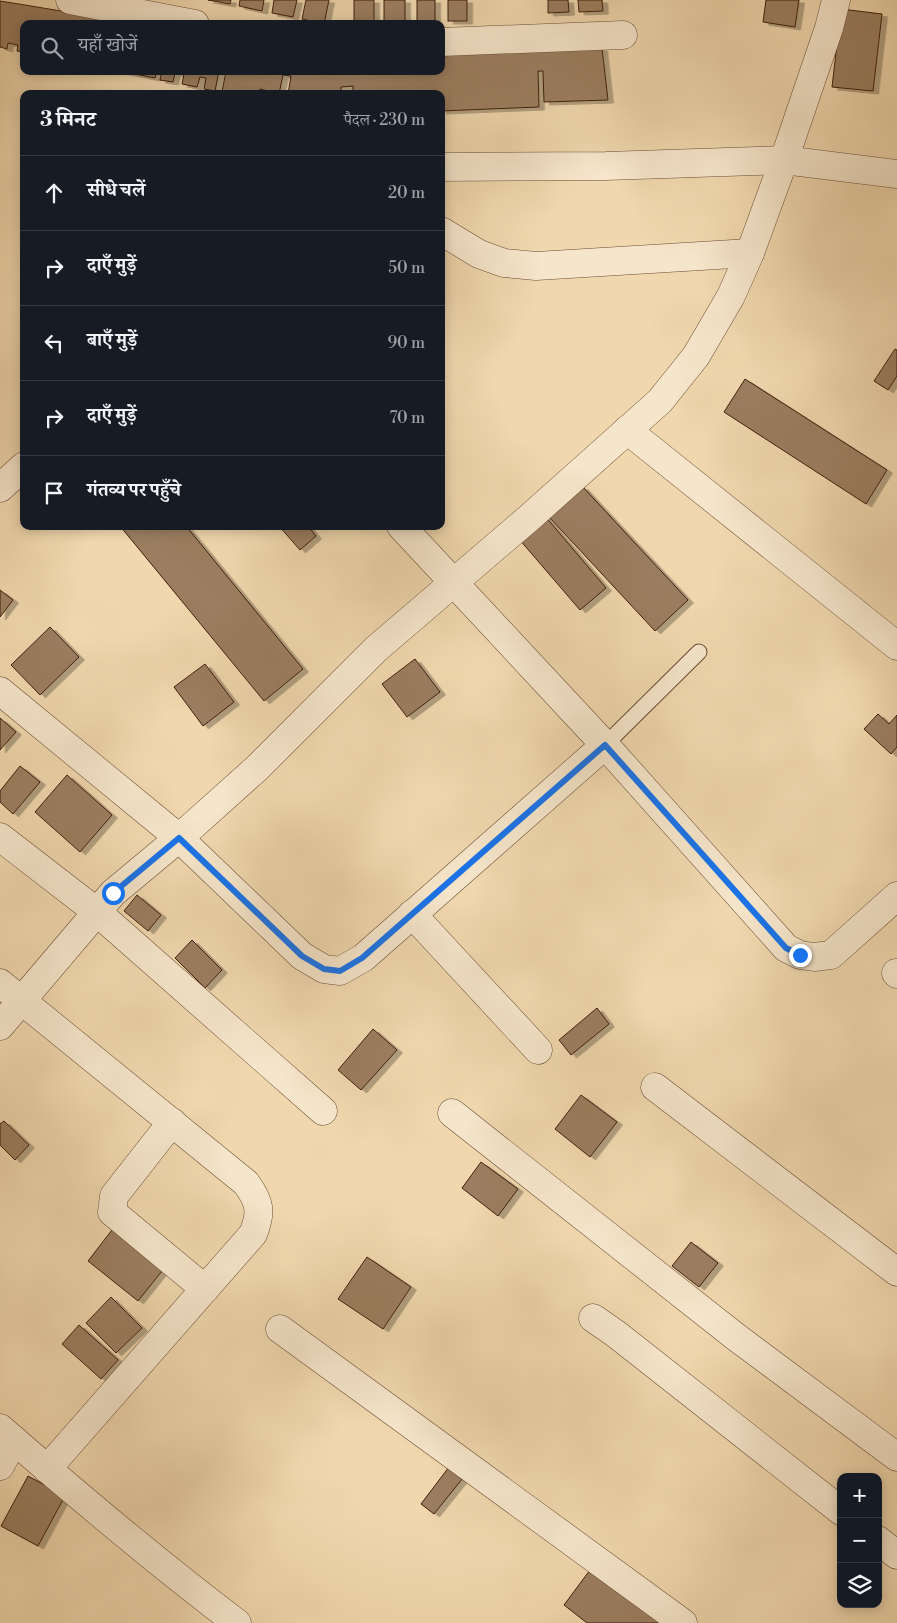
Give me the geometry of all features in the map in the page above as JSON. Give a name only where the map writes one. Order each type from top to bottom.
[{"type":"street","points":[[70,0],[174,20]]},
{"type":"street","points":[[0,1026],[113,893],[179,838],[256,769],[376,649],[529,518],[660,401],[696,356],[731,296],[750,254],[829,28],[836,0]]},
{"type":"street","points":[[445,42],[623,35]]},
{"type":"street","points":[[445,167],[606,166],[784,160],[897,174]]},
{"type":"street","points":[[445,233],[479,254],[504,263],[536,266],[750,254]]},
{"type":"street","points":[[627,430],[897,646]]},
{"type":"street","points":[[0,488],[20,470]]},
{"type":"street","points":[[405,530],[605,745],[786,948],[800,955],[814,957],[831,954],[897,896]]},
{"type":"street","points":[[0,691],[179,838],[302,956],[324,969],[340,971],[362,958],[605,745]]},
{"type":"street","points":[[0,837],[97,912],[323,1111]]},
{"type":"street","points":[[412,914],[538,1050]]},
{"type":"street","points":[[0,983],[246,1183],[255,1195],[259,1206],[259,1220],[253,1234],[47,1469]]},
{"type":"street","points":[[655,1087],[897,1272]]},
{"type":"street","points":[[452,1113],[736,1337],[897,1457]]},
{"type":"street","points":[[172,1122],[114,1196],[112,1212],[205,1289]]},
{"type":"street","points":[[593,1318],[837,1507]]},
{"type":"street","points":[[280,1329],[683,1623]]},
{"type":"street","points":[[0,1466],[7,1434],[178,1578],[237,1623]]},
{"type":"street","points":[[882,1543],[897,1555]]},
{"type":"lane","points":[[605,745],[699,652]]},
{"type":"building","points":[[208,0],[231,0],[230,4]]},
{"type":"building","points":[[240,0],[264,0],[262,11],[239,6]]},
{"type":"building","points":[[274,0],[297,0],[293,17],[272,13]]},
{"type":"building","points":[[306,0],[329,0],[325,20],[302,19]]},
{"type":"building","points":[[354,0],[374,0],[374,20],[354,20]]},
{"type":"building","points":[[384,0],[405,0],[405,20],[384,20]]},
{"type":"building","points":[[417,0],[435,0],[435,20],[417,20]]},
{"type":"building","points":[[448,0],[467,0],[467,21],[448,21]]},
{"type":"building","points":[[548,0],[568,0],[569,12],[548,13]]},
{"type":"building","points":[[578,0],[602,0],[603,11],[579,12]]},
{"type":"building","points":[[766,0],[799,0],[795,27],[763,22]]},
{"type":"building","points":[[0,1],[115,20],[20,20],[20,51],[17,51],[18,45],[8,43],[7,49],[0,47]]},
{"type":"building","points":[[841,9],[882,14],[873,91],[832,87]]},
{"type":"building","points":[[602,48],[608,100],[544,102],[543,71],[538,71],[539,107],[445,111],[445,90],[353,90],[353,86],[341,87],[341,90],[289,90],[291,76],[283,75],[445,75],[445,50]]},
{"type":"building","points":[[140,75],[156,75],[155,78]]},
{"type":"building","points":[[161,75],[175,75],[173,82],[160,80]]},
{"type":"building","points":[[184,75],[218,75],[215,90],[204,89],[206,78],[200,77],[197,87],[182,84]]},
{"type":"building","points":[[225,75],[283,75],[280,90],[222,90]]},
{"type":"building","points":[[895,349],[897,350],[897,376],[888,390],[874,381]]},
{"type":"building","points":[[745,379],[887,470],[866,504],[724,412]]},
{"type":"building","points":[[582,486],[688,600],[655,631],[549,517]]},
{"type":"building","points":[[545,516],[606,588],[580,610],[519,539]]},
{"type":"building","points":[[123,530],[189,530],[303,669],[264,701]]},
{"type":"building","points":[[282,530],[311,530],[316,536],[300,550]]},
{"type":"building","points":[[0,590],[13,600],[0,617]]},
{"type":"building","points":[[50,627],[79,657],[40,695],[11,665]]},
{"type":"building","points":[[415,659],[440,692],[407,717],[382,684]]},
{"type":"building","points":[[205,664],[234,702],[203,726],[174,687]]},
{"type":"building","points":[[878,714],[889,724],[897,715],[897,747],[891,754],[864,729]]},
{"type":"building","points":[[0,718],[16,732],[0,750]]},
{"type":"building","points":[[20,766],[40,782],[13,814],[0,802],[0,791]]},
{"type":"building","points":[[67,775],[112,815],[80,852],[35,812]]},
{"type":"building","points":[[137,895],[161,915],[148,931],[124,911]]},
{"type":"building","points":[[192,940],[222,970],[205,988],[175,958]]},
{"type":"building","points":[[597,1008],[609,1024],[571,1055],[559,1040]]},
{"type":"building","points":[[373,1029],[397,1050],[361,1090],[338,1070]]},
{"type":"building","points":[[581,1095],[617,1122],[590,1157],[555,1129]]},
{"type":"building","points":[[4,1121],[29,1145],[15,1160],[0,1145],[0,1124]]},
{"type":"building","points":[[481,1162],[518,1189],[498,1216],[462,1188]]},
{"type":"building","points":[[115,1226],[166,1266],[138,1301],[88,1261]]},
{"type":"building","points":[[691,1242],[718,1263],[699,1287],[672,1266]]},
{"type":"building","points":[[367,1257],[411,1287],[383,1329],[338,1299]]},
{"type":"building","points":[[111,1297],[142,1328],[116,1353],[86,1323]]},
{"type":"building","points":[[79,1325],[118,1360],[101,1379],[62,1344]]},
{"type":"building","points":[[449,1467],[463,1478],[434,1514],[421,1504]]},
{"type":"building","points":[[28,1476],[65,1496],[38,1546],[1,1526]]},
{"type":"building","points":[[590,1570],[660,1623],[587,1623],[564,1605]]},
{"type":"route","points":[[113,893],[179,838],[302,956],[324,969],[340,971],[362,958],[605,745],[786,948],[800,955]]}]
